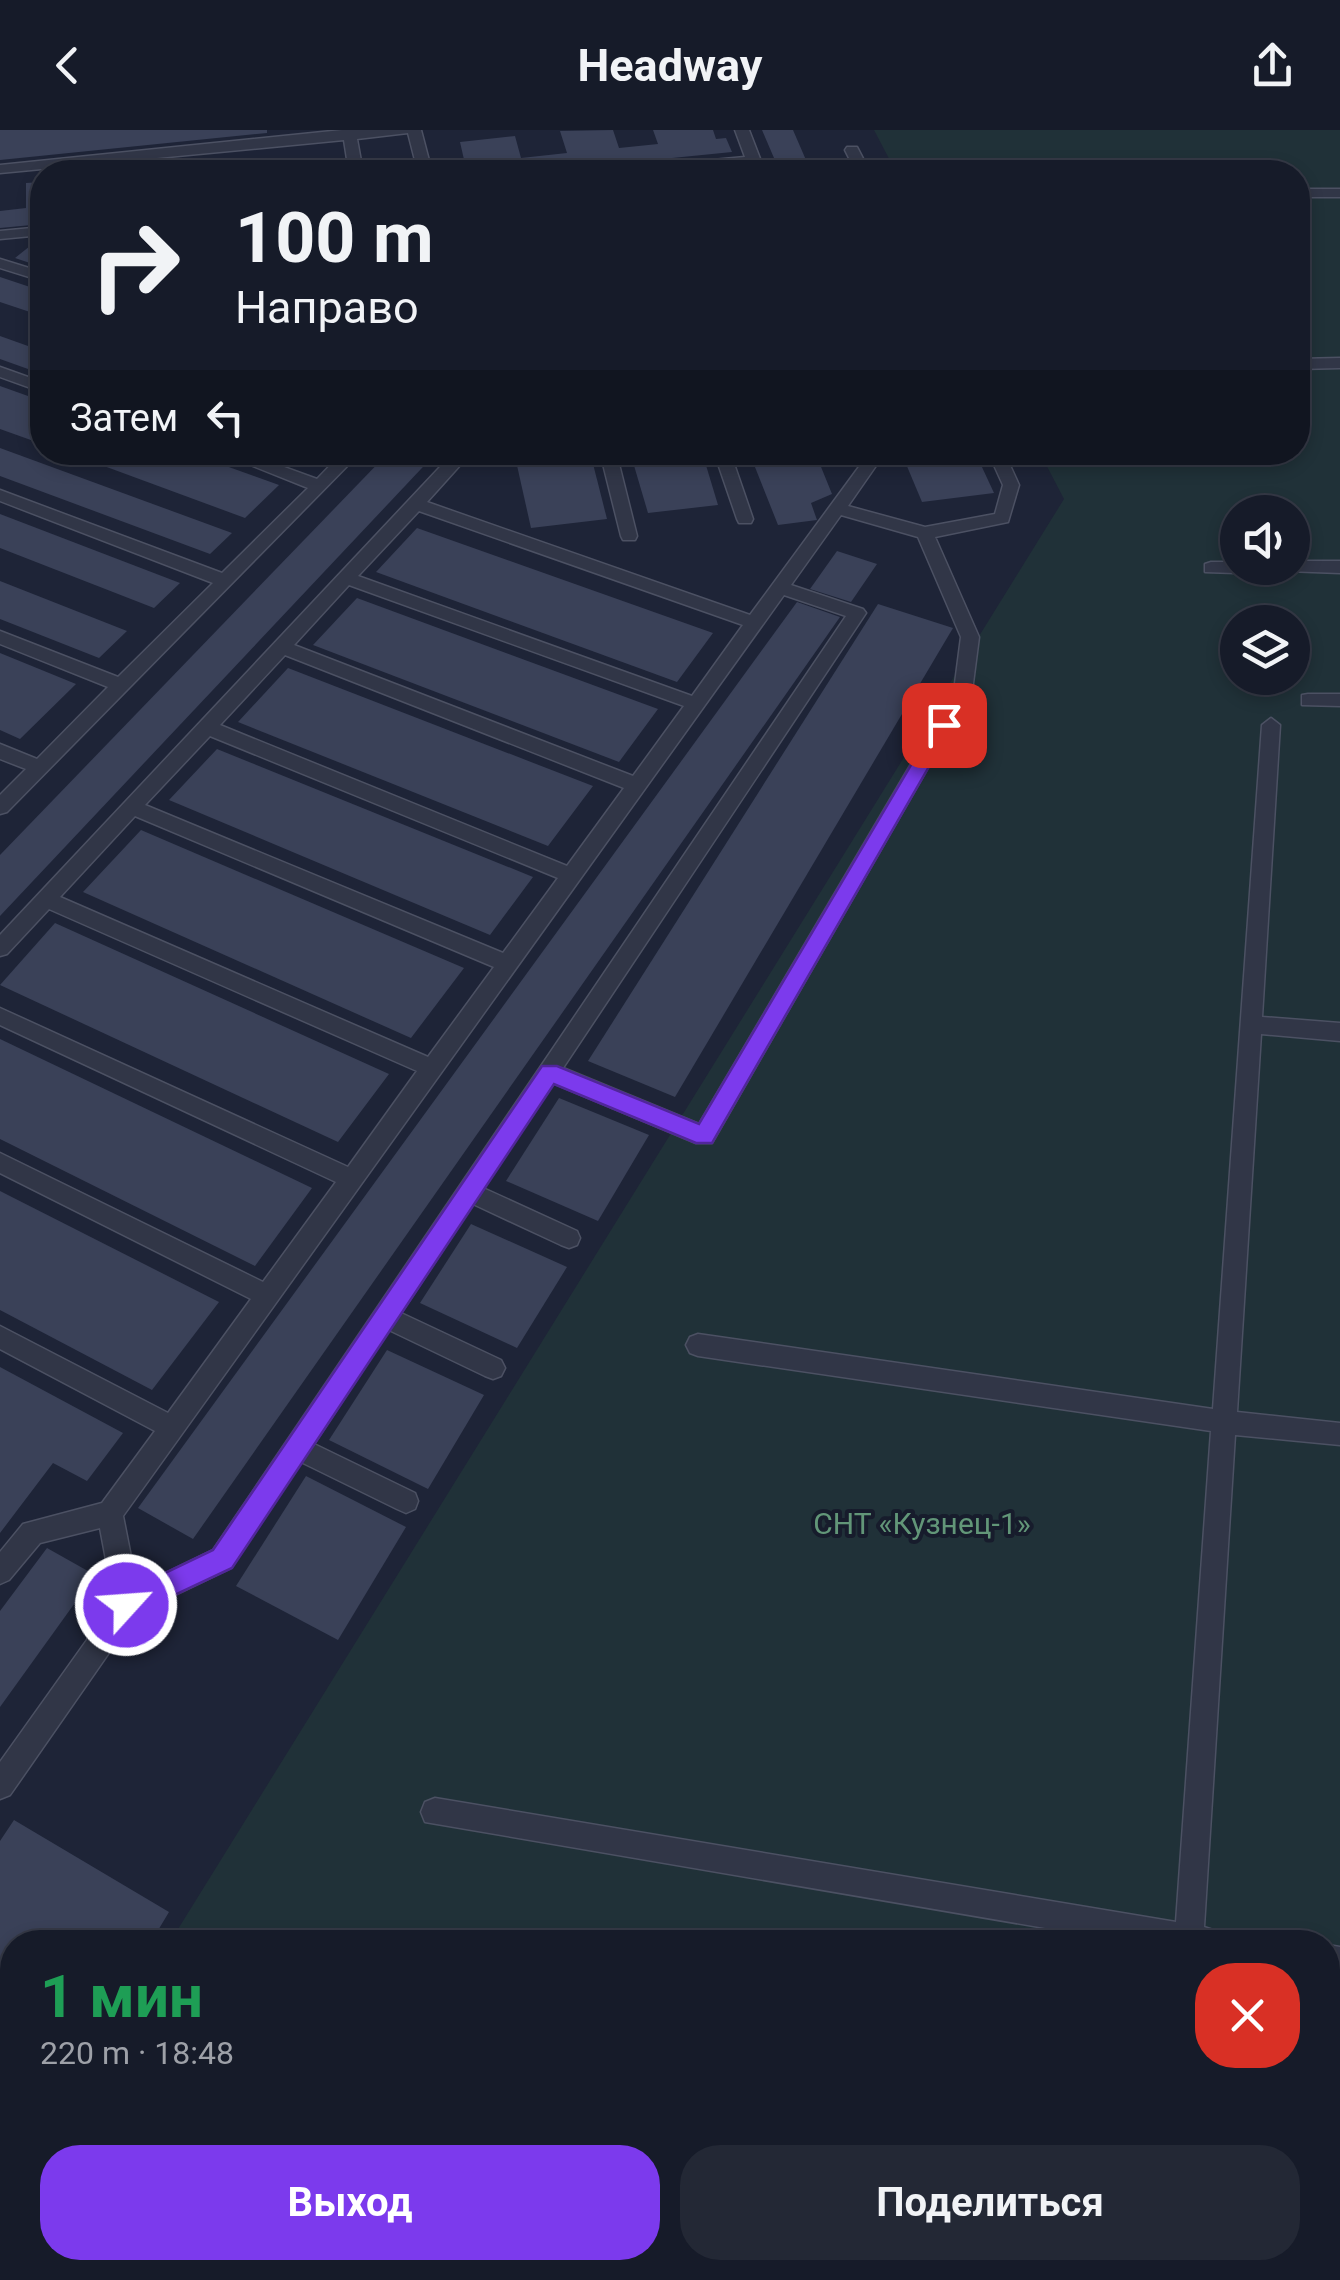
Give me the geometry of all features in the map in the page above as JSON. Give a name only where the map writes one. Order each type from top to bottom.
[{"type":"lane","points":[[88,160],[402,130]]},
{"type":"lane","points":[[414,130],[423,160]]},
{"type":"lane","points":[[742,130],[754,160]]},
{"type":"lane","points":[[350,133],[354,160]]},
{"type":"lane","points":[[852,150],[857,160]]},
{"type":"lane","points":[[0,169],[30,166]]},
{"type":"lane","points":[[1310,192],[1340,193]]},
{"type":"lane","points":[[0,235],[30,232]]},
{"type":"lane","points":[[0,263],[30,274]]},
{"type":"lane","points":[[1310,364],[1340,364]]},
{"type":"lane","points":[[0,372],[30,383]]},
{"type":"lane","points":[[262,465],[320,486]]},
{"type":"lane","points":[[0,807],[340,465]]},
{"type":"lane","points":[[0,948],[452,465]]},
{"type":"lane","points":[[611,465],[628,536]]},
{"type":"lane","points":[[726,465],[745,519]]},
{"type":"lane","points":[[0,1572],[32,1532],[110,1513],[868,465]]},
{"type":"lane","points":[[838,508],[925,534],[1002,518],[1011,485],[1002,465]]},
{"type":"lane","points":[[0,495],[225,581]]},
{"type":"lane","points":[[416,504],[754,623]]},
{"type":"lane","points":[[549,1072],[704,1136],[964,691],[970,637],[925,534]]},
{"type":"lane","points":[[1310,568],[1340,567]]},
{"type":"lane","points":[[1211,568],[1220,568]]},
{"type":"lane","points":[[346,578],[696,704]]},
{"type":"lane","points":[[0,1785],[126,1605],[222,1559],[857,613],[780,587]]},
{"type":"lane","points":[[0,637],[121,685]]},
{"type":"lane","points":[[282,647],[638,784]]},
{"type":"lane","points":[[1308,700],[1340,700]]},
{"type":"lane","points":[[1196,1930],[1270,725]]},
{"type":"lane","points":[[207,727],[572,876]]},
{"type":"lane","points":[[0,751],[39,768]]},
{"type":"lane","points":[[132,807],[508,964]]},
{"type":"lane","points":[[46,899],[432,1068]]},
{"type":"lane","points":[[0,1016],[352,1179]]},
{"type":"lane","points":[[1250,1025],[1340,1032]]},
{"type":"lane","points":[[0,1162],[268,1296]]},
{"type":"lane","points":[[469,1192],[569,1238]]},
{"type":"lane","points":[[385,1317],[493,1368]]},
{"type":"lane","points":[[0,1337],[172,1428]]},
{"type":"lane","points":[[698,1344],[1224,1422],[1340,1434]]},
{"type":"lane","points":[[298,1448],[406,1501]]},
{"type":"lane","points":[[110,1513],[126,1605]]},
{"type":"lane","points":[[435,1812],[1125,1930]]},
{"type":"green space","name":"СНТ «Кузнец-1»","points":[[874,130],[1340,130],[1340,1930],[177,1930],[1064,499],[1046,465],[1310,465],[1310,160],[890,160]]},
{"type":"building","points":[[0,130],[267,130],[267,133],[0,160]]},
{"type":"building","points":[[613,130],[619,148],[658,144],[653,130],[713,130],[716,139],[726,138],[732,152],[652,160],[464,160],[460,142],[515,136],[521,158],[567,153],[560,131]]},
{"type":"building","points":[[762,130],[793,130],[806,160],[775,160]]},
{"type":"building","points":[[26,183],[30,183],[30,225],[0,228],[0,211],[26,208]]},
{"type":"building","points":[[30,246],[30,263],[15,258]]},
{"type":"building","points":[[0,277],[30,287],[30,312],[0,302]]},
{"type":"building","points":[[0,336],[30,347],[30,370],[0,359]]},
{"type":"building","points":[[0,386],[30,397],[30,440],[0,429]]},
{"type":"building","points":[[0,448],[30,459],[30,465],[46,465],[232,533],[210,554],[0,476]]},
{"type":"building","points":[[101,465],[223,465],[279,485],[245,518]]},
{"type":"building","points":[[376,465],[425,465],[0,916],[0,855]]},
{"type":"building","points":[[517,465],[593,465],[607,519],[531,528]]},
{"type":"building","points":[[634,465],[706,465],[718,505],[648,513]]},
{"type":"building","points":[[754,465],[820,465],[832,494],[811,503],[817,520],[778,525]]},
{"type":"building","points":[[906,465],[981,465],[994,493],[922,502]]},
{"type":"building","points":[[0,514],[180,583],[154,608],[0,548]]},
{"type":"building","points":[[417,528],[713,633],[677,682],[376,572]]},
{"type":"building","points":[[837,551],[877,564],[851,602],[810,589]]},
{"type":"building","points":[[0,581],[127,631],[99,658],[0,619]]},
{"type":"building","points":[[357,598],[658,709],[619,762],[313,645]]},
{"type":"building","points":[[797,602],[840,617],[193,1539],[138,1508]]},
{"type":"building","points":[[878,604],[953,628],[675,1097],[588,1061]]},
{"type":"building","points":[[0,653],[76,684],[20,739],[0,730]]},
{"type":"building","points":[[288,668],[593,786],[548,846],[238,722]]},
{"type":"building","points":[[217,749],[533,877],[490,935],[169,800]]},
{"type":"building","points":[[141,830],[464,968],[411,1038],[83,892]]},
{"type":"building","points":[[55,923],[389,1074],[338,1142],[0,985]]},
{"type":"building","points":[[0,1039],[312,1188],[255,1266],[0,1139]]},
{"type":"building","points":[[559,1098],[649,1135],[598,1221],[506,1181]]},
{"type":"building","points":[[0,1191],[219,1302],[152,1390],[0,1310]]},
{"type":"building","points":[[471,1224],[567,1267],[517,1348],[420,1303]]},
{"type":"building","points":[[387,1350],[484,1395],[428,1489],[329,1440]]},
{"type":"building","points":[[0,1367],[123,1433],[87,1481],[53,1463],[0,1533]]},
{"type":"building","points":[[306,1476],[406,1527],[338,1640],[236,1586]]},
{"type":"building","points":[[47,1548],[95,1575],[0,1707],[0,1611]]},
{"type":"building","points":[[14,1820],[169,1912],[158,1930],[0,1930],[0,1841]]},
{"type":"route","points":[[126,1605],[222,1559],[549,1072],[704,1136],[944,725]]}]
